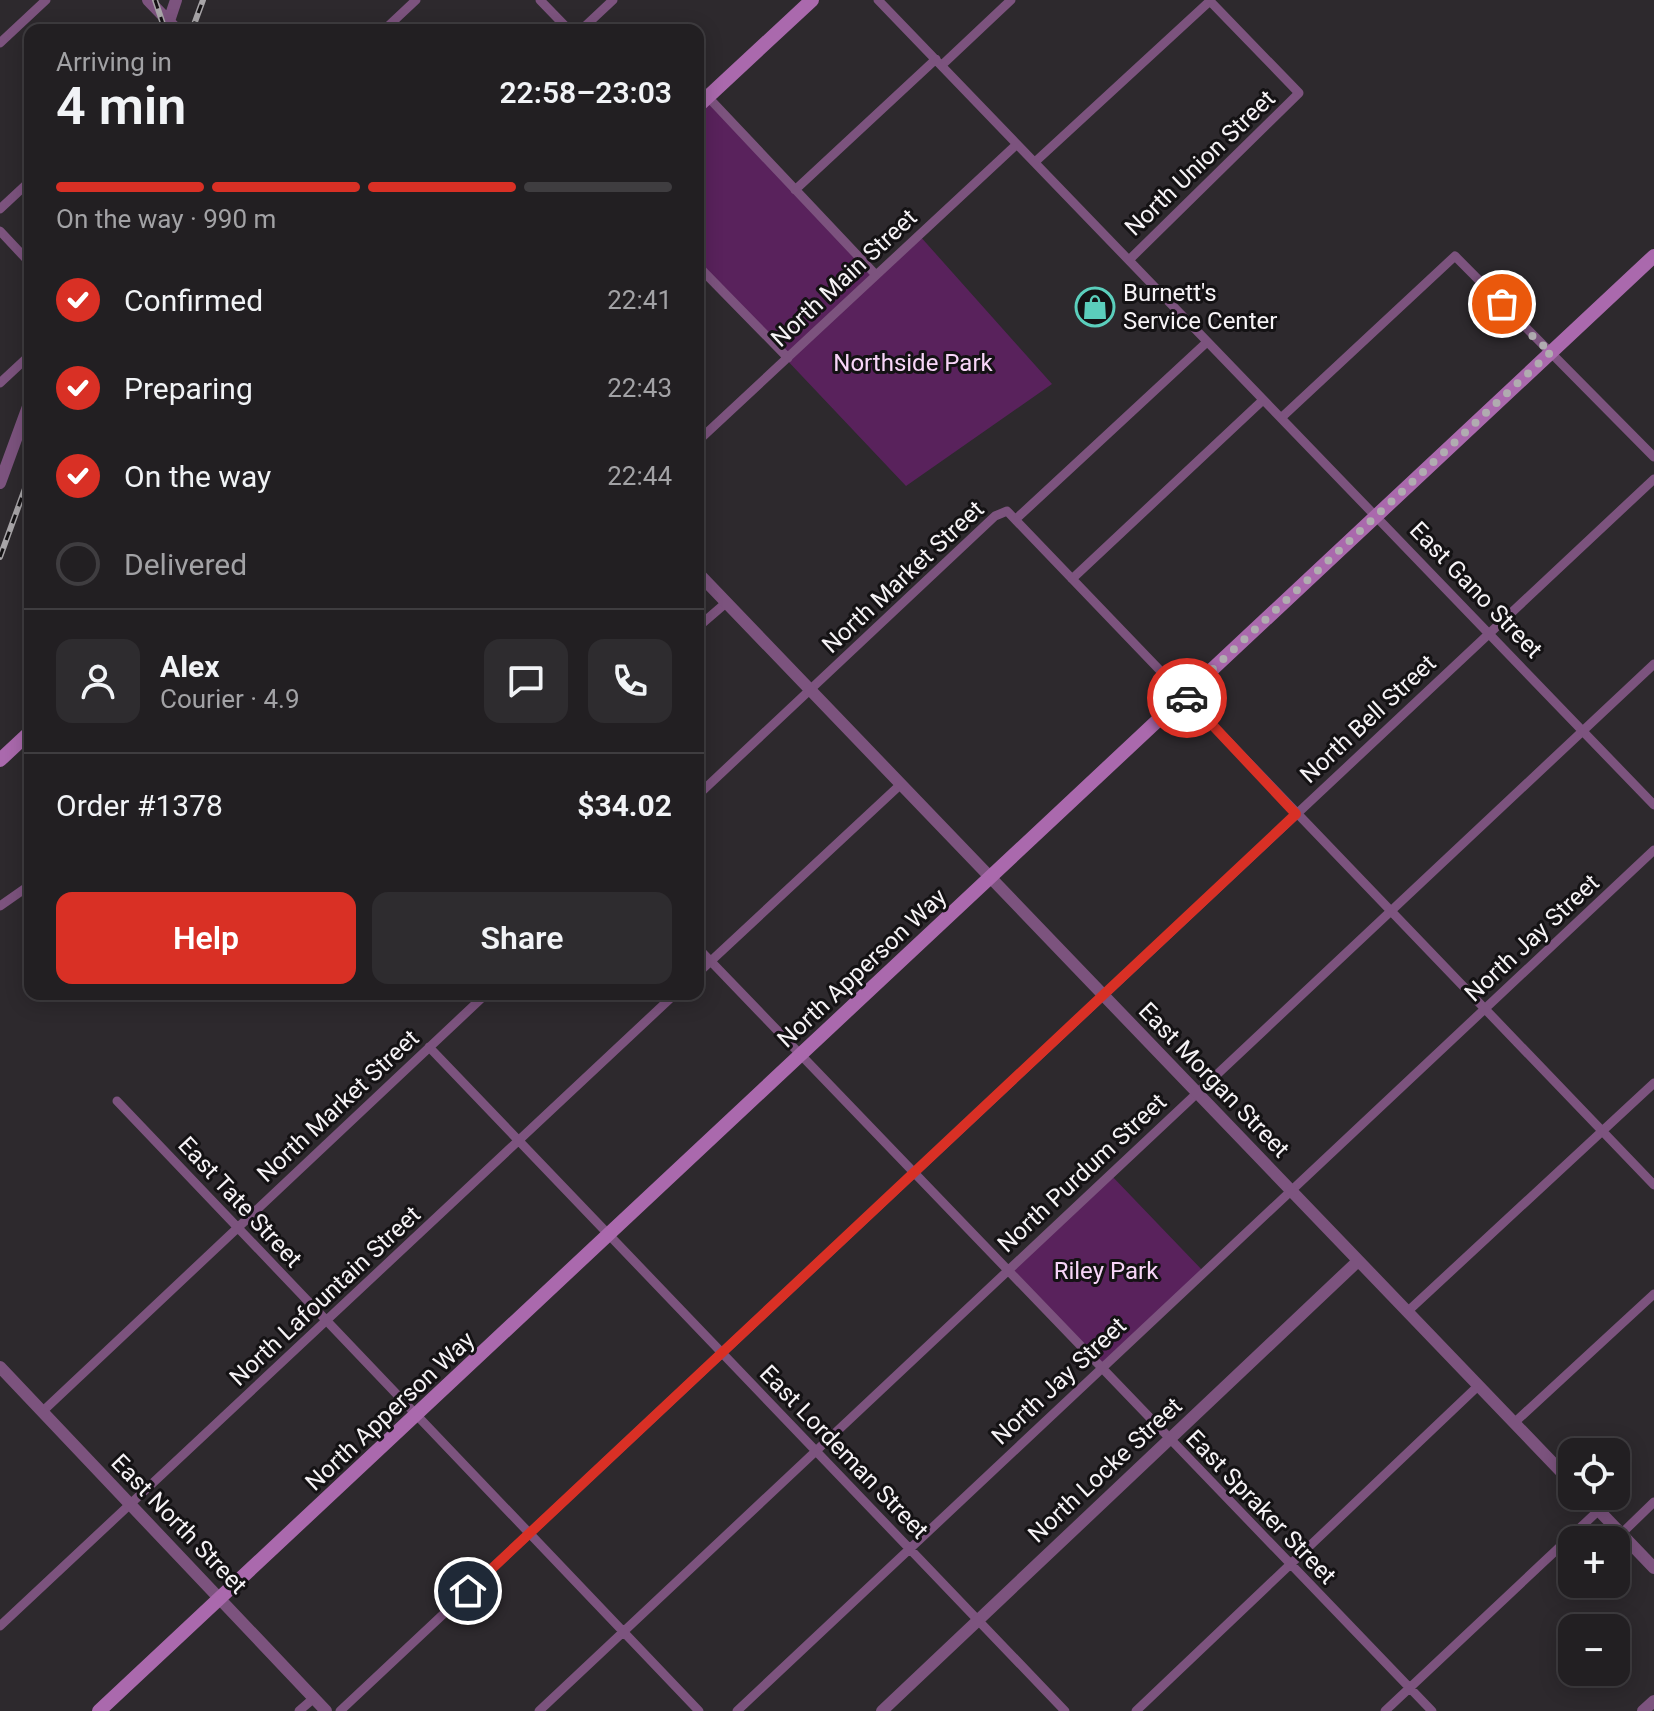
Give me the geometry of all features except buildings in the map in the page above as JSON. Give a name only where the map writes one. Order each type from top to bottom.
[{"type":"main road","points":[[704,101],[812,0]]},
{"type":"main road","name":"North Apperson Way","points":[[99,1711],[1654,256]]},
{"type":"main road","points":[[0,760],[24,738]]},
{"type":"street","points":[[0,43],[46,0]]},
{"type":"street","points":[[148,0],[168,24]]},
{"type":"street","points":[[171,24],[176,0]]},
{"type":"street","points":[[390,24],[416,0]]},
{"type":"street","points":[[540,0],[563,24]]},
{"type":"street","points":[[587,24],[613,0]]},
{"type":"street","name":"East Gano Street","points":[[878,0],[1654,805]]},
{"type":"street","points":[[795,190],[1011,0]]},
{"type":"street","points":[[1035,162],[1210,0]]},
{"type":"street","name":"North Union Street","points":[[1129,260],[1299,93],[1210,0]]},
{"type":"street","points":[[24,21],[27,24]]},
{"type":"street","points":[[704,103],[795,190],[876,275]]},
{"type":"street","name":"North Main Street","points":[[704,435],[1017,144]]},
{"type":"street","points":[[0,209],[24,187]]},
{"type":"street","points":[[0,231],[24,257]]},
{"type":"street","points":[[1281,418],[1455,256],[1654,457]]},
{"type":"street","points":[[704,276],[788,358]]},
{"type":"street","name":"North Market Street","points":[[704,789],[995,516],[1007,511],[1016,519],[1207,342]]},
{"type":"street","points":[[0,383],[24,361]]},
{"type":"street","points":[[1072,579],[1263,400]]},
{"type":"street","points":[[0,483],[24,417]]},
{"type":"street","name":"North Bell Street","points":[[340,1711],[1654,479]]},
{"type":"street","points":[[1016,519],[1654,1185]]},
{"type":"street","name":"East Morgan Street","points":[[704,579],[1558,1469]]},
{"type":"street","points":[[704,622],[727,602]]},
{"type":"street","name":"North Purdum Street","points":[[539,1711],[1654,664]]},
{"type":"street","points":[[704,967],[900,785]]},
{"type":"street","name":"North Jay Street","points":[[737,1711],[1654,850]]},
{"type":"street","points":[[0,906],[24,889]]},
{"type":"street","name":"East Spraker Street","points":[[704,954],[1432,1711]]},
{"type":"street","name":"North Market Street","points":[[43,1411],[480,1000]]},
{"type":"street","name":"North Lafountain Street","points":[[0,1626],[669,1000]]},
{"type":"street","name":"East Lordeman Street","points":[[429,1047],[1065,1711]]},
{"type":"street","points":[[1407,1312],[1654,1083]]},
{"type":"street","name":"East Tate Street","points":[[117,1101],[699,1711]]},
{"type":"street","name":"North Locke Street","points":[[882,1711],[1358,1261]]},
{"type":"street","points":[[1514,1423],[1654,1294]]},
{"type":"street","name":"East North Street","points":[[0,1367],[326,1711]]},
{"type":"street","points":[[1136,1711],[1478,1386]]},
{"type":"street","points":[[1629,1526],[1654,1502]]},
{"type":"street","points":[[1385,1711],[1599,1510],[1614,1526]]},
{"type":"street","points":[[1630,1543],[1654,1568]]},
{"type":"street","points":[[299,1711],[314,1698]]},
{"type":"street","points":[[1643,1711],[1654,1701]]},
{"type":"green space","name":"Northside Park","points":[[708,97],[876,275],[919,235],[1052,384],[906,486],[704,272],[704,101]]},
{"type":"green space","name":"Riley Park","points":[[1110,1174],[1204,1272],[1102,1368],[1008,1270]]},
{"type":"railway","points":[[155,0],[163,24]]},
{"type":"railway","points":[[194,24],[203,0]]},
{"type":"railway","points":[[0,557],[24,491]]},
{"type":"way so far","points":[[1187,698],[1184,696],[1552,351],[1539,343],[1502,304]]},
{"type":"place","name":"Burnett's Service Center","points":[[1095,307]]},
{"type":"route","points":[[468,1591],[1296,814],[1187,698]]}]
